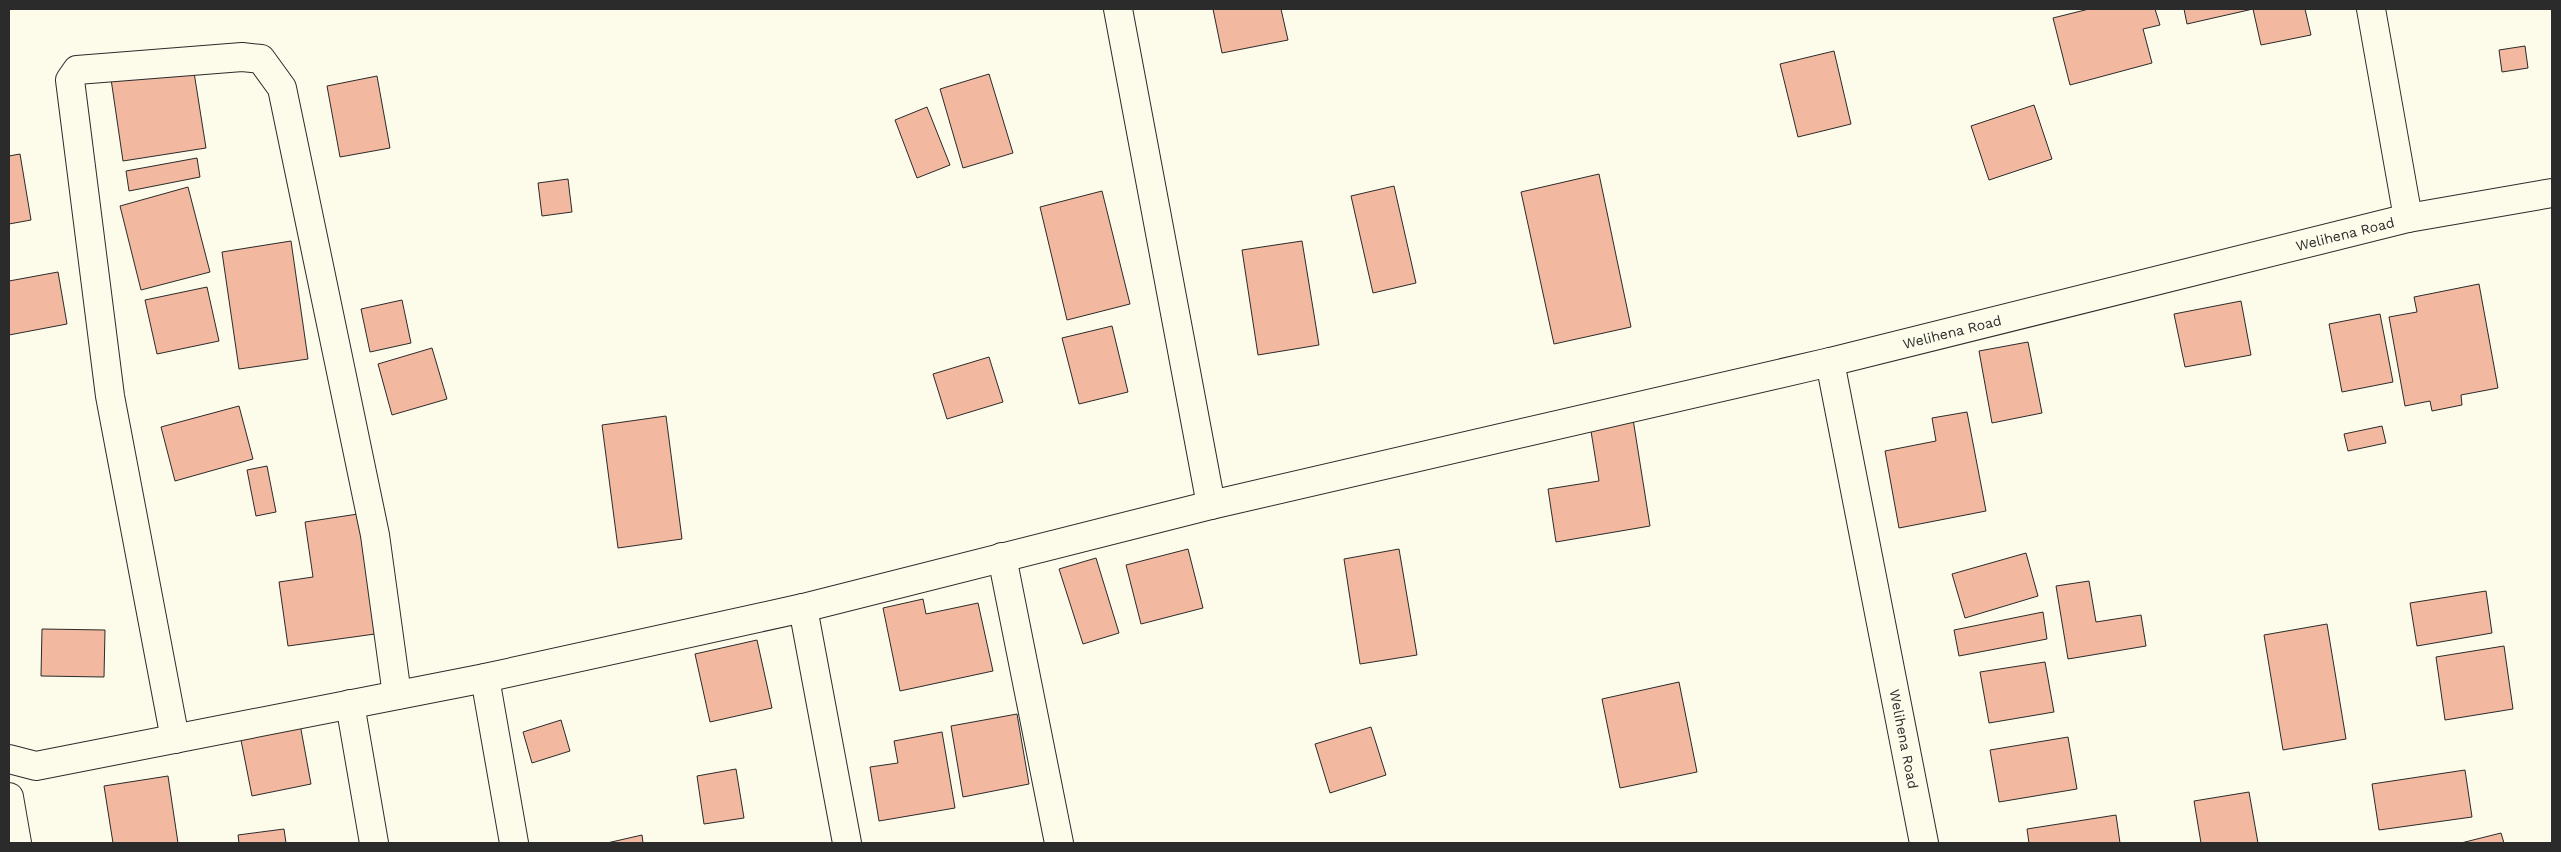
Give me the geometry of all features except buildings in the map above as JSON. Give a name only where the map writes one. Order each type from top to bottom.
[{"type":"street","points":[[1118,9],[1211,505]]},
{"type":"street","points":[[2371,9],[2408,218]]},
{"type":"street","points":[[175,739],[110,396],[70,80],[77,70],[242,57],[262,59],[282,88],[375,535],[397,694]]},
{"type":"street","name":"Welihena Road","points":[[1924,843],[1830,362],[2408,218],[2552,193]]},
{"type":"street","points":[[9,759],[36,766],[485,678],[803,608],[1211,505],[1830,362]]},
{"type":"street","points":[[1002,557],[1059,843]]},
{"type":"street","points":[[803,608],[847,843]]},
{"type":"street","points":[[485,678],[514,843]]},
{"type":"street","points":[[350,704],[374,843]]},
{"type":"street","points":[[9,797],[18,843]]}]
